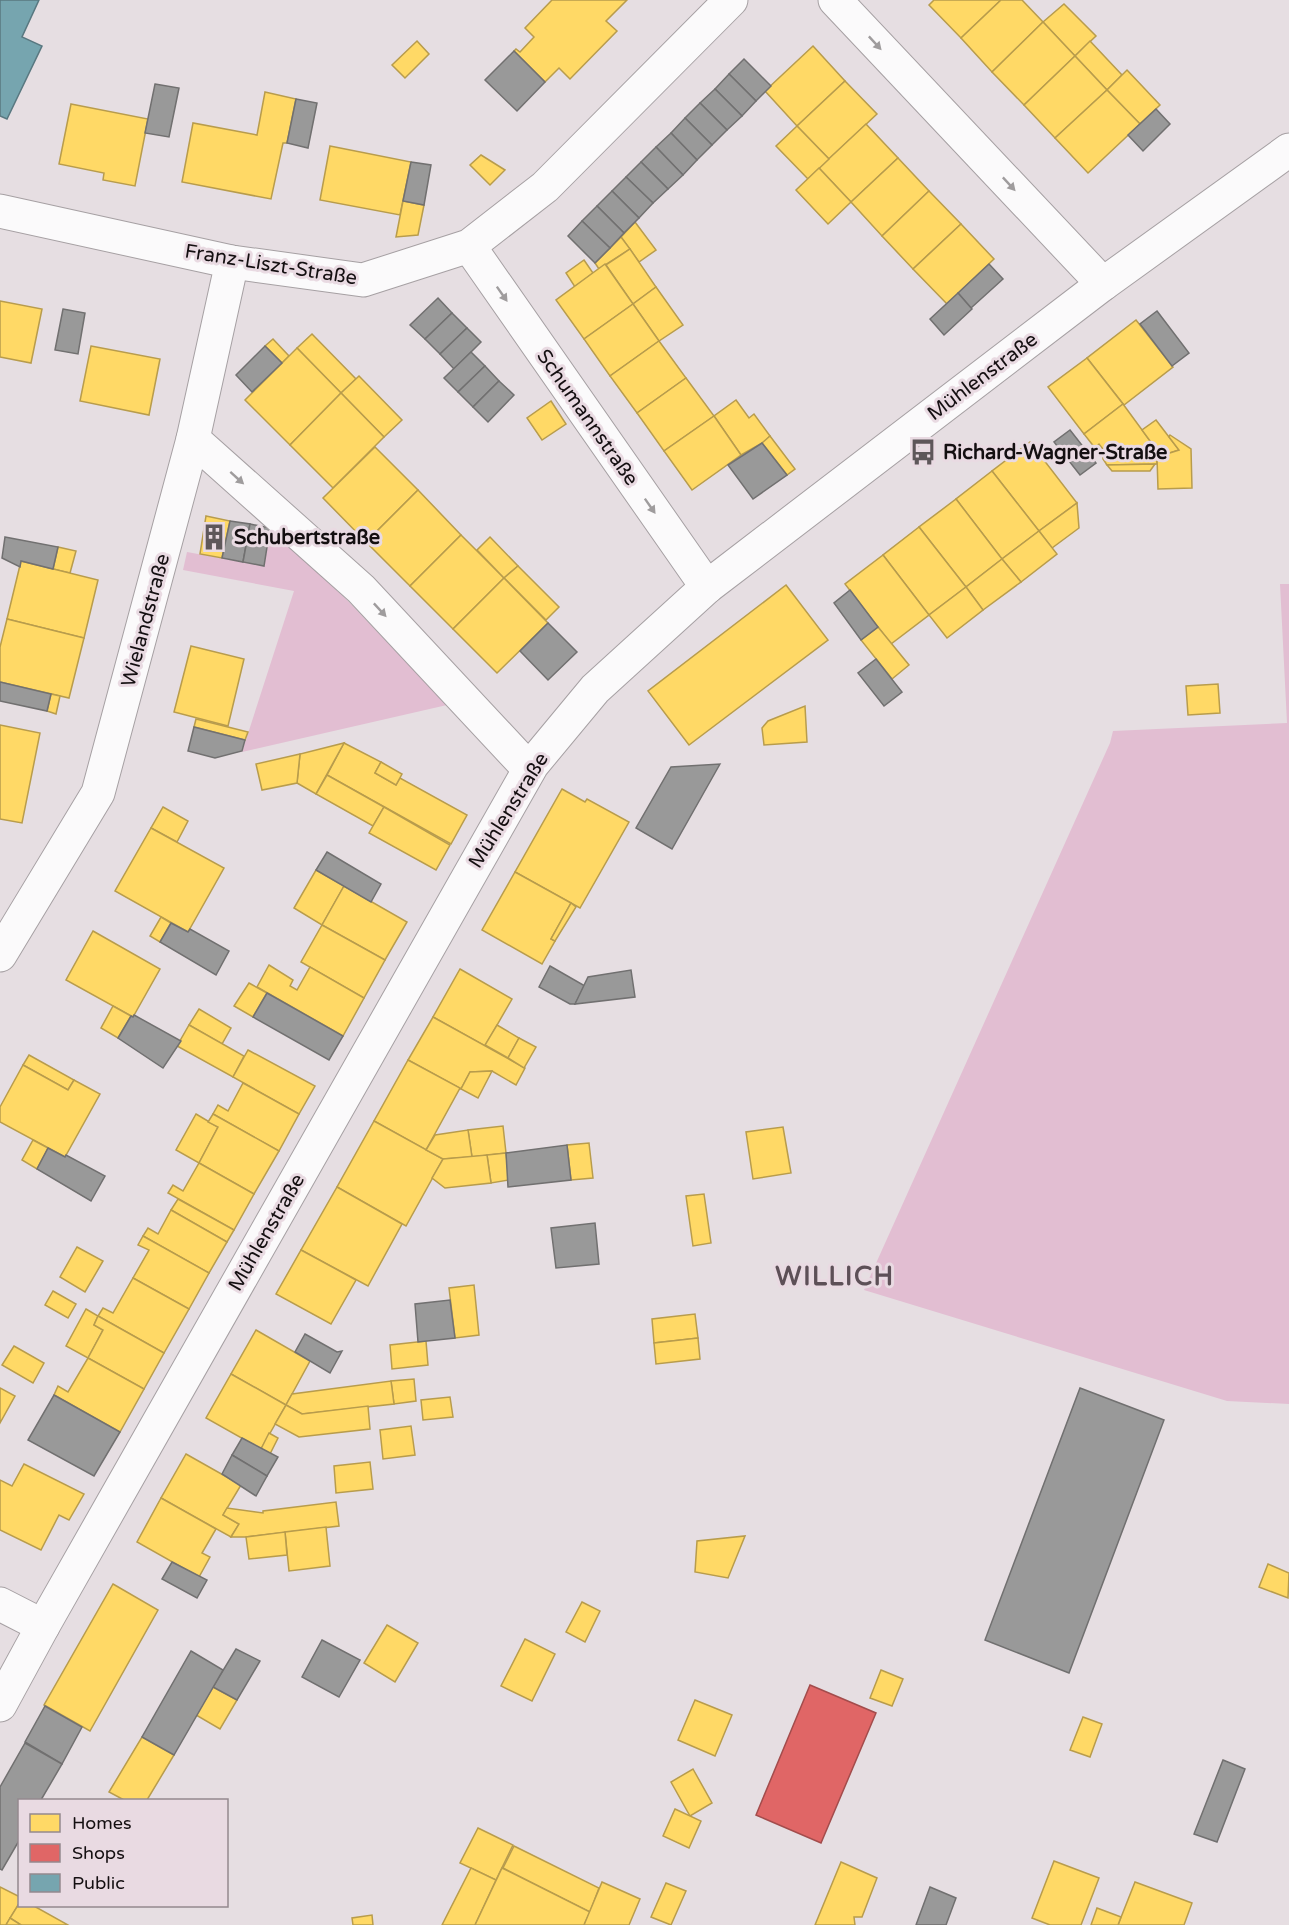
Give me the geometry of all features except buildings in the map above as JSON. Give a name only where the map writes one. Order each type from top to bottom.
[{"type":"street","name":"Franz-Liszt-Straße","points":[[0,211],[232,262],[363,280],[469,246],[545,187],[731,0]]},
{"type":"street","points":[[835,0],[1103,284]]},
{"type":"street","name":"Mühlenstraße","points":[[0,1706],[43,1626],[529,769],[595,690],[706,587],[1103,284],[1289,150]]},
{"type":"street","name":"Schumannstraße","points":[[469,246],[706,587]]},
{"type":"street","name":"Wielandstraße","points":[[0,955],[98,793],[193,439],[232,262]]},
{"type":"street","points":[[193,439],[361,589],[529,769]]},
{"type":"street","points":[[0,1604],[43,1626]]},
{"type":"shaded area","points":[[271,528],[348,601],[447,705],[242,752],[294,591],[183,570],[187,552],[264,566]]},
{"type":"shaded area","points":[[1280,584],[1289,584],[1289,1404],[1227,1401],[864,1290],[1110,743],[1113,731],[1287,723]]},
{"type":"place","name":"Richard-Wagner-Straße","points":[[923,452]]},
{"type":"place","name":"Schubertstraße","points":[[214,537]]},
{"type":"district","name":"WILLICH","points":[[835,1276]]}]
